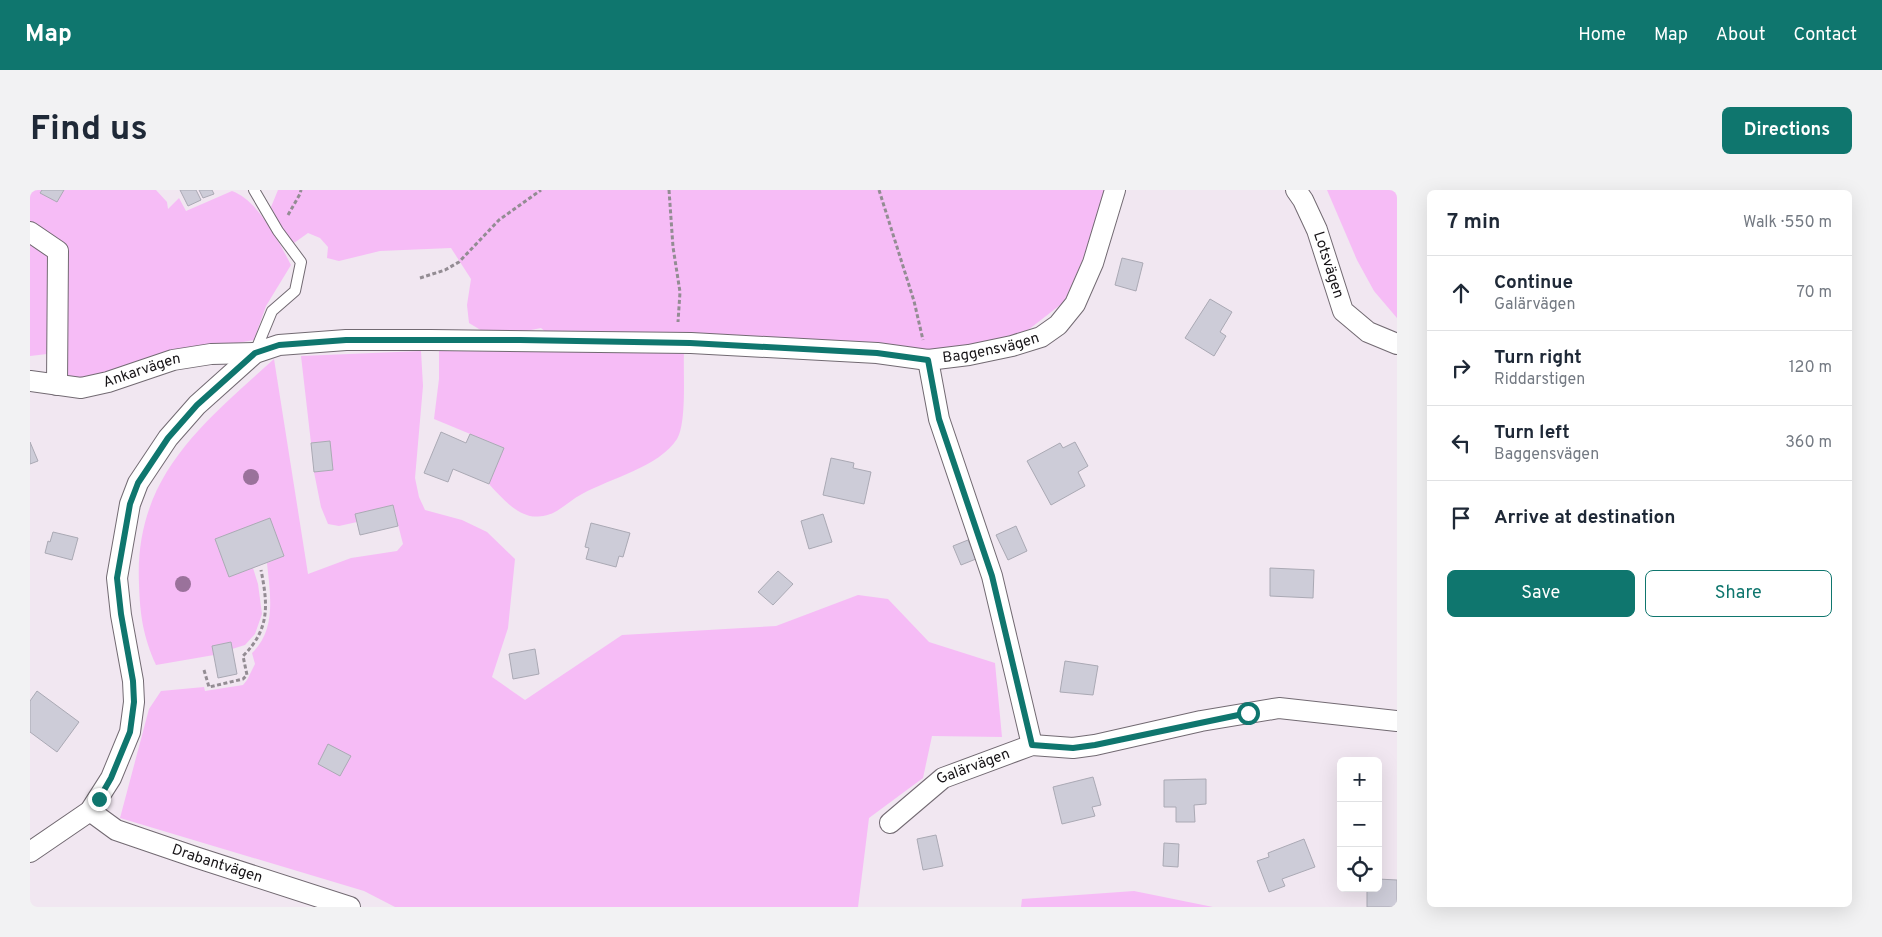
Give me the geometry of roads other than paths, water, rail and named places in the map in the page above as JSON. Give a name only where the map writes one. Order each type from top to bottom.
[{"type":"street","name":"Baggensvägen","points":[[30,852],[90,811],[111,778],[130,732],[134,702],[133,681],[121,614],[117,578],[130,504],[138,483],[168,438],[197,405],[255,353],[279,345],[346,340],[679,342],[867,352],[928,360],[969,355],[1012,346],[1041,336],[1058,325],[1076,304],[1093,263],[1115,190]]},
{"type":"street","name":"Lotsvägen","points":[[1296,190],[1303,200],[1317,230],[1343,311],[1368,332],[1397,344]]},
{"type":"street","points":[[30,232],[58,251],[57,385]]},
{"type":"street","name":"Ankarvägen","points":[[30,381],[81,388],[108,382],[182,358],[210,354],[255,353]]},
{"type":"street","points":[[928,360],[939,419],[992,576],[1032,745]]},
{"type":"street","name":"Galärvägen","points":[[890,823],[943,778],[1032,745],[1073,748],[1095,745],[1202,721],[1279,708],[1397,721]]},
{"type":"street","name":"Drabantvägen","points":[[90,811],[116,830],[350,907]]},
{"type":"lane","points":[[254,190],[278,231],[301,262],[295,291],[272,311],[255,353]]}]
